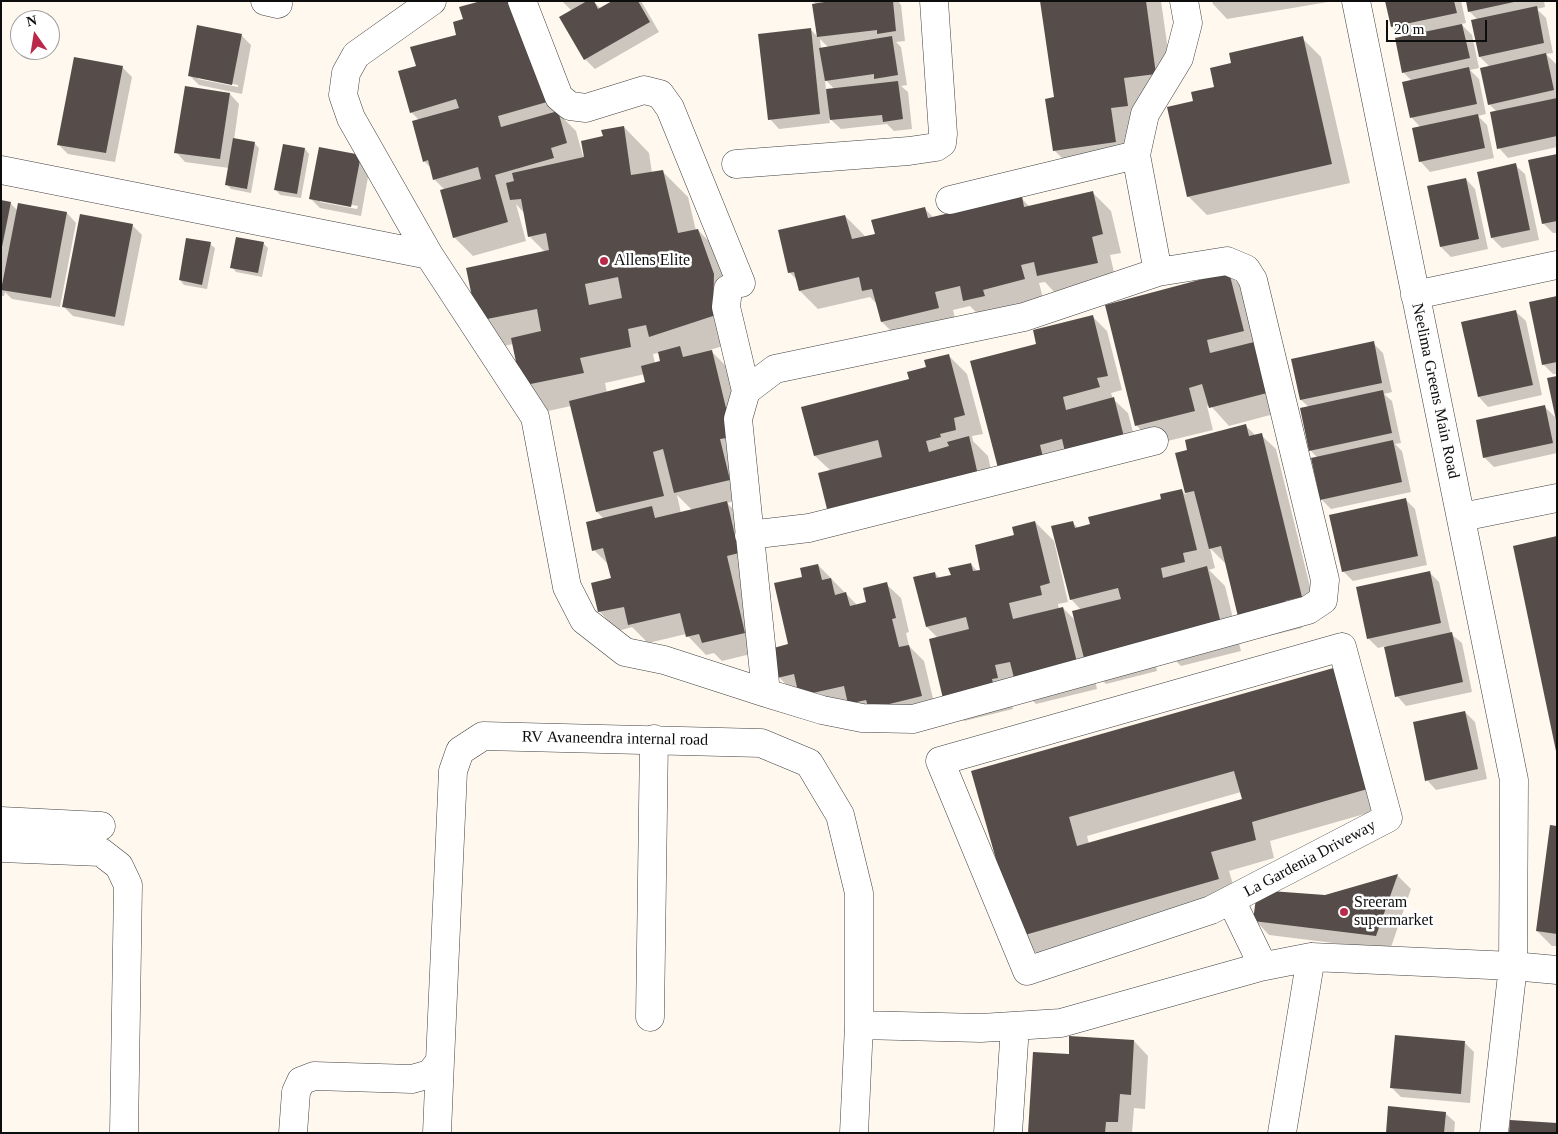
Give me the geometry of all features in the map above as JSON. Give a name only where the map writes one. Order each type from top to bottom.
[{"type":"street","points":[[432,1],[356,56],[346,73],[343,95],[351,118],[429,255],[535,417],[567,587],[584,620],[625,652],[664,660],[766,694],[822,710],[862,718],[913,719],[1308,610],[1323,600],[1325,580],[1253,280],[1246,269],[1228,261],[1158,272],[1024,317],[775,369],[746,391]]},
{"type":"street","points":[[522,1],[559,97],[570,106],[586,108],[644,90],[660,94],[670,108],[735,286],[726,308],[746,391],[738,419],[766,694]]},
{"type":"street","points":[[736,164],[880,154],[936,147],[942,143],[943,134],[934,1]]},
{"type":"street","points":[[1158,272],[1136,155],[1145,114],[1179,58],[1188,23],[1184,1]]},
{"type":"street","name":"Neelima Greens Main Road","points":[[1356,1],[1514,780],[1513,966],[1494,1133]]},
{"type":"street","points":[[950,200],[1136,155]]},
{"type":"street","points":[[1,170],[429,255]]},
{"type":"street","points":[[1415,295],[1557,266]]},
{"type":"street","points":[[749,535],[809,528],[1154,441]]},
{"type":"street","points":[[1462,517],[1557,498]]},
{"type":"street","name":"La Gardenia Driveway","points":[[1342,647],[1388,818],[1231,900],[1211,910],[1027,971],[940,761],[1342,647]]},
{"type":"street","name":"RV Avaneendra internal road","points":[[438,1133],[453,771],[460,751],[483,736],[762,743],[809,763],[840,815],[859,893],[859,1025],[854,1133]]},
{"type":"street","points":[[650,1018],[654,739]]},
{"type":"street","points":[[1,821],[101,826]]},
{"type":"street","points":[[1,848],[101,852],[119,866],[128,885],[124,1133]]},
{"type":"street","points":[[1231,900],[1263,966]]},
{"type":"street","points":[[859,1025],[981,1028],[1061,1023],[1263,966],[1311,957],[1513,966],[1557,970]]},
{"type":"street","points":[[1282,1133],[1311,957]]},
{"type":"street","points":[[1008,1133],[1014,1026]]},
{"type":"street","points":[[293,1133],[296,1092],[302,1081],[314,1076],[412,1079],[430,1074],[440,1061]]},
{"type":"building","points":[[481,1],[519,1],[547,102],[498,116],[501,127],[558,111],[567,143],[551,148],[554,158],[495,175],[508,222],[453,238],[440,190],[481,179],[478,167],[433,180],[428,160],[423,162],[412,121],[459,108],[456,99],[410,113],[398,71],[416,66],[410,47],[456,35],[453,22],[463,19],[459,7]]},
{"type":"building","points":[[587,1],[594,1],[598,9],[612,1],[638,1],[650,22],[584,60],[559,17]]},
{"type":"building","points":[[831,1],[893,1],[896,31],[877,34],[877,30],[817,37],[812,4]]},
{"type":"building","points":[[1040,1],[1146,1],[1156,74],[1124,78],[1128,106],[1111,108],[1116,142],[1053,151],[1045,99],[1054,97]]},
{"type":"building","points":[[1385,1],[1454,1],[1457,13],[1391,27]]},
{"type":"building","points":[[1466,1],[1514,1],[1514,2],[1468,12]]},
{"type":"building","points":[[1537,6],[1544,43],[1479,57],[1471,20]]},
{"type":"building","points":[[1462,24],[1470,58],[1402,73],[1395,38]]},
{"type":"building","points":[[197,25],[242,34],[232,85],[188,76]]},
{"type":"building","points":[[811,28],[820,114],[768,120],[758,34]]},
{"type":"building","points":[[892,36],[898,75],[874,79],[874,74],[825,81],[819,48]]},
{"type":"building","points":[[1303,36],[1332,164],[1187,197],[1167,107],[1193,101],[1191,92],[1214,87],[1210,68],[1231,63],[1229,53]]},
{"type":"building","points":[[1546,53],[1554,90],[1488,105],[1480,68]]},
{"type":"building","points":[[74,57],[123,66],[106,153],[57,145]]},
{"type":"building","points":[[1469,67],[1477,104],[1410,118],[1402,82]]},
{"type":"building","points":[[898,81],[903,119],[883,122],[882,115],[830,120],[826,89]]},
{"type":"building","points":[[185,86],[230,93],[220,159],[174,153]]},
{"type":"building","points":[[1557,98],[1557,136],[1497,149],[1490,112]]},
{"type":"building","points":[[1478,114],[1485,148],[1419,162],[1412,128]]},
{"type":"building","name":"Allens Elite","points":[[624,126],[631,175],[663,170],[678,233],[698,229],[714,274],[713,316],[649,337],[646,325],[628,329],[631,347],[580,358],[584,373],[521,386],[511,338],[541,331],[537,309],[477,321],[466,268],[549,250],[546,233],[528,237],[521,199],[510,200],[506,183],[514,181],[512,173],[584,157],[581,141],[603,136],[601,130]],"holes":[[[618,277],[622,298],[589,305],[585,284]]]},
{"type":"building","points":[[233,138],[255,142],[247,189],[225,185]]},
{"type":"building","points":[[283,144],[305,148],[297,194],[274,190]]},
{"type":"building","points":[[319,147],[361,155],[351,207],[309,199]]},
{"type":"building","points":[[1557,154],[1557,221],[1542,224],[1528,160]]},
{"type":"building","points":[[1516,163],[1530,230],[1491,238],[1477,172]]},
{"type":"building","points":[[1466,178],[1479,239],[1440,247],[1427,186]]},
{"type":"building","points":[[1093,191],[1103,234],[1092,237],[1098,263],[1037,276],[1034,262],[1021,265],[1025,279],[983,290],[985,296],[963,301],[960,286],[935,292],[939,308],[881,322],[872,289],[862,291],[859,277],[799,291],[794,272],[788,273],[778,230],[845,215],[852,239],[875,234],[871,220],[925,207],[928,218],[1022,196],[1024,207]]},
{"type":"building","points":[[1,200],[11,202],[2,247],[1,247]]},
{"type":"building","points":[[18,203],[67,212],[51,298],[1,290]]},
{"type":"building","points":[[80,214],[133,224],[115,317],[62,307]]},
{"type":"building","points":[[236,237],[264,242],[258,273],[230,268]]},
{"type":"building","points":[[186,238],[211,242],[202,285],[179,280]]},
{"type":"building","points":[[1229,272],[1244,331],[1207,340],[1210,353],[1254,342],[1267,393],[1209,408],[1202,384],[1189,388],[1195,411],[1135,426],[1105,305]]},
{"type":"building","points":[[1557,296],[1557,362],[1542,365],[1529,302]]},
{"type":"building","points":[[1516,310],[1533,385],[1478,397],[1461,322]]},
{"type":"building","points":[[1093,315],[1108,376],[1097,378],[1100,387],[1063,397],[1066,410],[1114,397],[1125,441],[1066,456],[1062,439],[1040,445],[1043,457],[998,468],[970,361],[1036,344],[1033,330]]},
{"type":"building","points":[[1374,341],[1382,383],[1300,400],[1291,359]]},
{"type":"building","points":[[680,346],[683,357],[712,350],[733,437],[720,439],[730,480],[674,493],[663,449],[653,452],[664,496],[596,512],[569,401],[645,382],[641,366],[660,361],[658,352]]},
{"type":"building","points":[[949,354],[965,415],[954,418],[956,430],[940,434],[941,437],[926,441],[929,452],[949,446],[947,442],[969,436],[978,475],[828,513],[818,473],[882,457],[878,440],[814,456],[801,407],[909,379],[907,372],[926,367],[924,360]]},
{"type":"building","points":[[1557,376],[1557,419],[1556,420],[1547,378]]},
{"type":"building","points":[[1383,390],[1392,433],[1309,451],[1300,408]]},
{"type":"building","points":[[1545,405],[1553,443],[1483,458],[1476,420]]},
{"type":"building","points":[[1246,424],[1249,436],[1262,433],[1302,597],[1285,601],[1288,613],[1240,625],[1221,546],[1209,549],[1194,491],[1185,493],[1175,453],[1187,450],[1185,440]]},
{"type":"building","points":[[1393,440],[1402,482],[1320,500],[1311,458]]},
{"type":"building","points":[[1182,489],[1197,550],[1183,553],[1185,562],[1161,568],[1163,578],[1207,566],[1223,632],[1158,637],[1137,643],[1139,653],[1086,666],[1072,611],[1121,599],[1118,588],[1070,600],[1051,526],[1073,521],[1075,528],[1090,524],[1088,517],[1161,499],[1160,494]]},
{"type":"building","points":[[1406,498],[1418,556],[1342,572],[1329,515]]},
{"type":"building","points":[[727,501],[739,553],[727,556],[745,633],[702,643],[699,634],[686,637],[680,613],[628,625],[624,607],[598,612],[591,583],[611,578],[603,548],[592,551],[586,522],[652,506],[655,518]]},
{"type":"building","points":[[1035,521],[1050,583],[1040,586],[1042,595],[1009,603],[1013,619],[1063,607],[1079,670],[1016,686],[1010,662],[995,665],[998,678],[992,679],[995,691],[944,703],[929,639],[969,629],[966,617],[926,627],[913,577],[935,572],[936,578],[951,575],[948,568],[971,563],[973,571],[980,570],[975,545],[1014,535],[1012,527]]},
{"type":"building","points":[[1557,536],[1557,751],[1556,751],[1513,546]]},
{"type":"building","points":[[818,564],[822,580],[831,578],[835,595],[846,592],[850,606],[866,602],[863,588],[887,582],[896,618],[892,619],[899,647],[909,645],[922,696],[869,709],[866,700],[848,704],[844,686],[799,696],[794,674],[777,678],[770,649],[788,644],[774,583],[802,577],[800,568]]},
{"type":"building","points":[[1430,571],[1441,623],[1367,639],[1356,587]]},
{"type":"building","points":[[1452,632],[1463,682],[1395,697],[1384,647]]},
{"type":"building","points":[[1337,667],[1371,788],[1252,822],[1256,840],[1211,852],[1219,879],[1018,937],[971,771]],"holes":[[[1234,771],[1242,799],[1077,846],[1069,817]]]},
{"type":"building","points":[[1465,711],[1478,769],[1425,781],[1413,722]]},
{"type":"building","points":[[1550,825],[1557,826],[1557,934],[1536,931]]},
{"type":"building","points":[[1398,874],[1376,936],[1253,921],[1257,890],[1325,895]]},
{"type":"building","points":[[1395,1035],[1465,1041],[1461,1094],[1390,1088]]},
{"type":"building","points":[[1069,1036],[1134,1040],[1131,1095],[1120,1094],[1118,1122],[1106,1122],[1105,1133],[1028,1133],[1033,1052],[1069,1054]]},
{"type":"building","points":[[1388,1106],[1446,1112],[1444,1133],[1386,1133]]},
{"type":"building","points":[[1510,1120],[1557,1123],[1557,1133],[1509,1133]]},
{"type":"place","name":"Allens Elite","points":[[604,261]]},
{"type":"place","name":"Sreeram supermarket","points":[[1344,912]]}]
